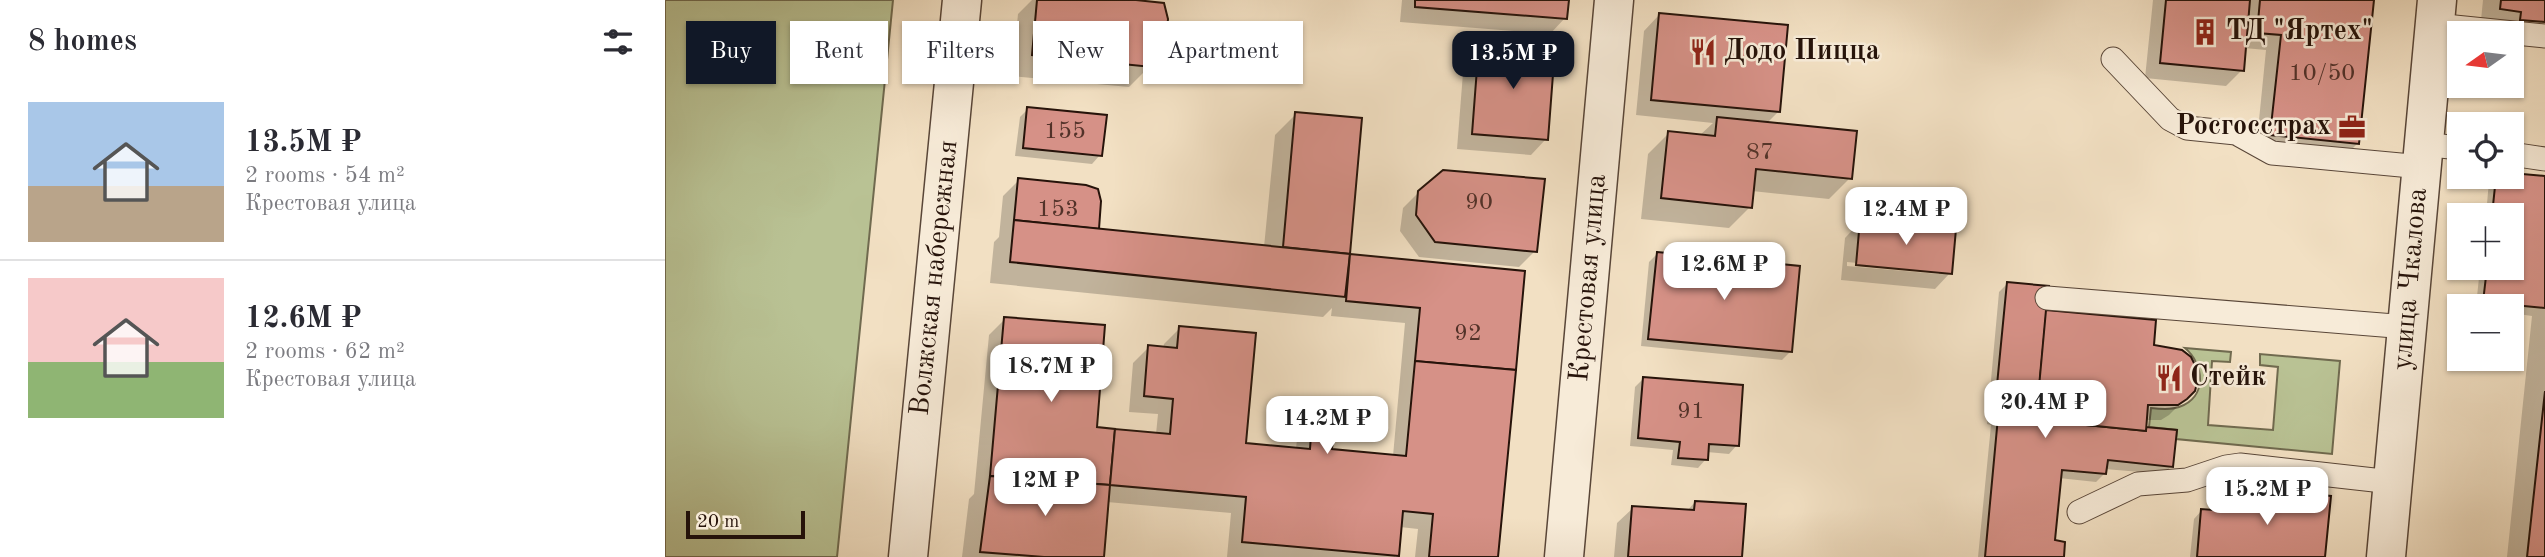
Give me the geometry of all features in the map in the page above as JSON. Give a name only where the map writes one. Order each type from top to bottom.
[{"type":"street","name":"Волжская набережная","points":[[908,557],[962,0]]},
{"type":"street","name":"Крестовая улица","points":[[1564,557],[1614,0]]},
{"type":"street","name":"улица Чкалова","points":[[2386,557],[2407,327],[2435,153],[2436,13]]},
{"type":"lane","points":[[2436,13],[2545,36]]},
{"type":"lane","points":[[2113,59],[2170,119],[2187,128],[2237,132],[2272,153],[2435,153]]},
{"type":"lane","points":[[2524,156],[2545,159]]},
{"type":"lane","points":[[2047,298],[2407,327]]},
{"type":"lane","points":[[2079,512],[2138,484],[2187,480],[2226,467],[2240,466],[2392,482]]},
{"type":"green space","points":[[665,0],[893,0],[888,50],[888,21],[790,21],[790,84],[885,84],[837,557],[665,557]]},
{"type":"green space","points":[[2185,348],[2231,352],[2230,362],[2212,361],[2208,425],[2273,430],[2278,367],[2260,365],[2260,354],[2340,361],[2332,454],[2176,439],[2177,430],[2149,427],[2151,408],[2179,407],[2195,396],[2199,388],[2199,371]]},
{"type":"building","points":[[1037,0],[1136,0],[1164,3],[1168,19],[1143,21],[1143,66],[1129,65],[1129,21],[1035,21]]},
{"type":"building","points":[[1415,0],[1569,0],[1567,19],[1415,7]]},
{"type":"building","name":"ТД \"Яртех\"","points":[[2166,0],[2250,0],[2244,71],[2160,63]]},
{"type":"building","points":[[2260,0],[2374,0],[2359,144],[2270,135],[2281,35],[2257,33]]},
{"type":"building","points":[[2501,0],[2545,0],[2545,22],[2520,20],[2521,12],[2500,9]]},
{"type":"building","points":[[1659,13],[1788,25],[1780,112],[1651,100]]},
{"type":"building","points":[[1479,42],[1555,48],[1548,140],[1472,134]]},
{"type":"building","points":[[1027,107],[1107,115],[1102,156],[1023,148]]},
{"type":"building","points":[[1295,112],[1362,118],[1350,254],[1283,247]]},
{"type":"building","points":[[1717,117],[1857,131],[1852,179],[1756,169],[1752,208],[1661,198],[1668,131],[1715,136]]},
{"type":"building","points":[[1443,170],[1545,179],[1537,252],[1435,242],[1416,215],[1418,191]]},
{"type":"building","points":[[2524,174],[2545,176],[2545,308],[2524,306],[2524,294],[2484,294],[2486,280],[2524,280],[2524,203],[2493,203],[2495,189],[2524,189]]},
{"type":"building","points":[[1018,178],[1086,185],[1098,189],[1101,201],[1099,229],[1014,220]]},
{"type":"building","points":[[1014,220],[1350,254],[1345,297],[1010,262]]},
{"type":"building","points":[[1860,220],[1956,229],[1952,274],[1856,265]]},
{"type":"building","points":[[1657,252],[1800,266],[1792,352],[1648,339]]},
{"type":"building","points":[[1350,254],[1525,271],[1516,370],[1415,361],[1420,308],[1346,301]]},
{"type":"building","points":[[2007,282],[2049,286],[2036,420],[2146,431],[2146,427],[2177,430],[2173,467],[2108,460],[2106,474],[2062,470],[2055,540],[2065,542],[2064,557],[1985,557],[1998,417],[1994,416]]},
{"type":"building","points":[[2046,310],[2156,320],[2154,345],[2182,350],[2191,357],[2198,379],[2195,391],[2178,405],[2148,405],[2146,431],[2036,420]]},
{"type":"building","points":[[1004,317],[1105,325],[1097,427],[1115,429],[1110,485],[990,476]]},
{"type":"building","points":[[1179,326],[1256,333],[1246,443],[1310,449],[1312,421],[1335,423],[1332,449],[1406,456],[1415,361],[1516,370],[1498,557],[1429,557],[1433,514],[1403,511],[1399,556],[1242,542],[1246,497],[1110,485],[1115,429],[1170,434],[1173,399],[1144,396],[1148,345],[1177,348]]},
{"type":"building","points":[[1643,377],[1743,385],[1739,446],[1709,444],[1708,460],[1678,458],[1680,442],[1638,438]]},
{"type":"building","points":[[2545,391],[2545,557],[2527,557]]},
{"type":"building","points":[[990,476],[1110,485],[1104,557],[1044,557],[980,552]]},
{"type":"building","points":[[2243,488],[2331,496],[2325,557],[2197,557],[2201,509],[2240,512]]},
{"type":"building","points":[[1695,501],[1746,504],[1742,557],[1628,557],[1632,506],[1694,510]]},
{"type":"place","name":"ТД \"Яртех\"","points":[[2205,32]]},
{"type":"place","name":"Додо Пицца","points":[[1703,52]]},
{"type":"place","name":"Росгосстрах","points":[[2352,127]]},
{"type":"place","name":"Стейк","points":[[2169,378]]}]
